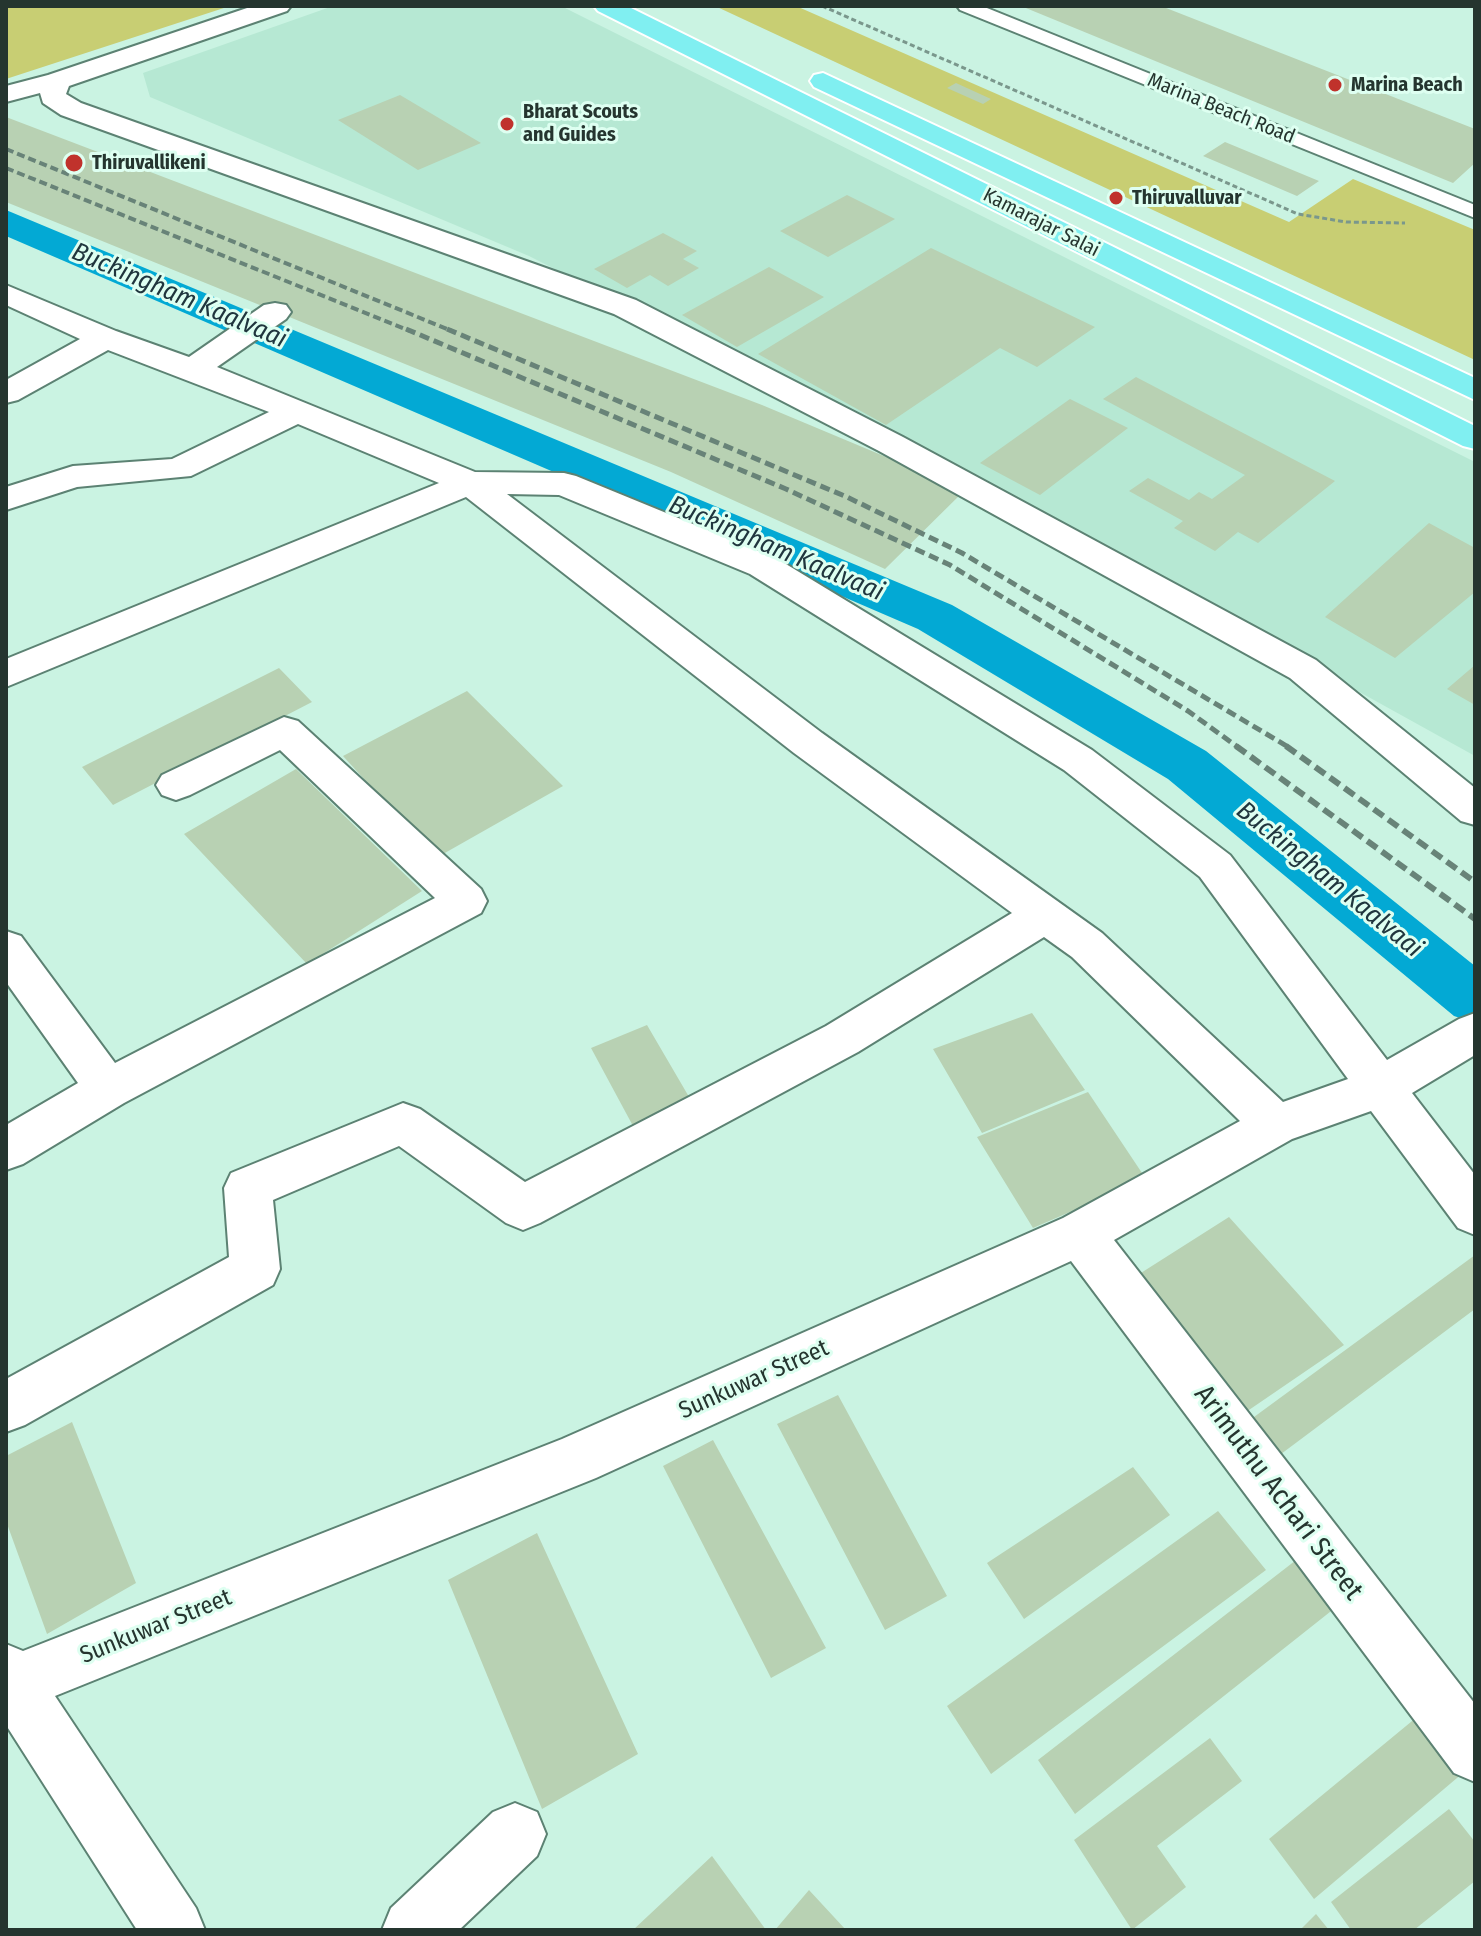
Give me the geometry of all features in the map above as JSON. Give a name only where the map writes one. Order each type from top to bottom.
[{"type":"main road","name":"Kamarajar Salai","points":[[607,6],[1475,439]]},
{"type":"main road","points":[[665,6],[722,33]]},
{"type":"main road","name":"Kamarajar Salai","points":[[793,67],[1475,390]]},
{"type":"street","points":[[6,94],[57,81],[278,6]]},
{"type":"street","points":[[57,81],[52,97],[71,109],[625,307],[905,451],[1303,669],[1475,810]]},
{"type":"street","points":[[343,238],[377,218]]},
{"type":"street","points":[[14,305],[193,369],[470,483],[808,743],[1087,945],[1275,1125]]},
{"type":"street","points":[[193,369],[275,312]]},
{"type":"street","points":[[6,393],[105,338]]},
{"type":"street","points":[[6,499],[73,477],[179,469],[298,411]]},
{"type":"street","points":[[6,674],[470,483],[564,484],[763,566],[1078,760],[1215,866],[1475,1213]]},
{"type":"street","points":[[6,1149],[108,1089],[466,901],[284,731],[176,785]]},
{"type":"street","points":[[6,1407],[255,1269],[248,1188],[403,1123],[523,1208],[842,1039],[1044,915]]},
{"type":"street","points":[[6,948],[108,1089]]},
{"type":"street","name":"Sunkuwar Street","points":[[8,1681],[577,1459],[1080,1234],[1275,1125],[1380,1088],[1462,1039]]},
{"type":"street","name":"Arimuthu Achari Street","points":[[1080,1234],[1475,1752]]},
{"type":"street","points":[[8,1681],[174,1930]]},
{"type":"street","points":[[413,1930],[515,1834]]},
{"type":"lane","name":"Marina Beach Road","points":[[966,6],[1475,212]]},
{"type":"path","points":[[822,6],[1298,214],[1346,222],[1409,223]]},
{"type":"shaded area","points":[[333,6],[561,6],[1475,462],[1475,756],[1040,515],[529,256],[150,97],[143,73]]},
{"type":"green space","points":[[6,6],[230,6],[6,79]]},
{"type":"green space","points":[[715,6],[796,6],[1289,222],[1353,179],[1475,230],[1475,360]]},
{"type":"building","points":[[1021,6],[1161,6],[1475,129],[1475,163],[1453,183]]},
{"type":"building","points":[[956,83],[991,99],[983,104],[947,88]]},
{"type":"building","points":[[400,95],[481,143],[418,170],[338,120]]},
{"type":"building","points":[[6,117],[762,405],[965,490],[885,569],[671,472],[6,202]]},
{"type":"building","points":[[1225,142],[1319,181],[1297,196],[1203,156]]},
{"type":"building","points":[[847,195],[895,219],[828,257],[780,231]]},
{"type":"building","points":[[663,233],[697,251],[683,259],[699,268],[668,286],[650,275],[627,288],[594,269]]},
{"type":"building","points":[[931,248],[1095,327],[1037,367],[1000,348],[886,425],[758,354]]},
{"type":"building","points":[[769,267],[824,297],[737,347],[682,315]]},
{"type":"building","points":[[1136,377],[1335,481],[1258,543],[1238,532],[1215,551],[1174,528],[1183,521],[1129,491],[1148,478],[1189,500],[1199,492],[1212,499],[1245,475],[1103,399]]},
{"type":"building","points":[[1070,399],[1128,428],[1040,495],[980,463]]},
{"type":"building","points":[[1429,523],[1475,548],[1475,592],[1395,658],[1325,617]]},
{"type":"building","points":[[1475,665],[1475,705],[1447,689]]},
{"type":"building","points":[[279,668],[312,702],[113,805],[82,767]]},
{"type":"building","points":[[467,691],[563,786],[436,858],[343,756]]},
{"type":"building","points":[[296,769],[422,891],[307,964],[184,834]]},
{"type":"building","points":[[1032,1013],[1085,1090],[982,1133],[933,1049]]},
{"type":"building","points":[[647,1025],[699,1114],[640,1139],[591,1048]]},
{"type":"building","points":[[1088,1092],[1146,1179],[1033,1228],[977,1137]]},
{"type":"building","points":[[1229,1217],[1344,1345],[1246,1412],[1133,1278]]},
{"type":"building","points":[[1475,1255],[1475,1309],[1269,1463],[1239,1428]]},
{"type":"building","points":[[838,1395],[947,1596],[885,1630],[777,1424]]},
{"type":"building","points":[[72,1422],[136,1583],[47,1634],[6,1521],[6,1456]]},
{"type":"building","points":[[713,1440],[826,1648],[771,1678],[663,1466]]},
{"type":"building","points":[[1133,1467],[1170,1515],[1024,1619],[987,1563]]},
{"type":"building","points":[[1218,1511],[1266,1570],[991,1774],[947,1706]]},
{"type":"building","points":[[537,1533],[638,1754],[542,1809],[448,1580]]},
{"type":"building","points":[[1300,1557],[1340,1604],[1075,1814],[1038,1760]]},
{"type":"building","points":[[1423,1712],[1470,1767],[1314,1899],[1269,1839]]},
{"type":"building","points":[[1210,1738],[1242,1781],[1157,1846],[1186,1887],[1132,1930],[1074,1840]]},
{"type":"building","points":[[1449,1809],[1475,1842],[1475,1881],[1414,1930],[1351,1930],[1331,1902]]},
{"type":"building","points":[[712,1856],[766,1930],[633,1930]]},
{"type":"building","points":[[809,1890],[846,1930],[775,1930]]},
{"type":"building","points":[[1316,1914],[1329,1930],[1300,1930]]},
{"type":"waterway","name":"Buckingham Kaalvaai","points":[[6,222],[935,617],[1187,765],[1475,999]]},
{"type":"railway","points":[[6,149],[452,331]]},
{"type":"railway","points":[[6,168],[410,331]]},
{"type":"railway","points":[[406,329],[786,489],[950,565],[1188,711],[1239,748]]},
{"type":"railway","points":[[447,329],[847,497],[962,553],[1290,748]]},
{"type":"railway","points":[[1236,746],[1475,919]]},
{"type":"railway","points":[[1286,746],[1475,882]]},
{"type":"place","name":"Marina Beach","points":[[1335,85]]},
{"type":"place","name":"Bharat Scouts and Guides","points":[[507,124]]},
{"type":"place","name":"Thiruvallikeni","points":[[74,163]]},
{"type":"place","name":"Thiruvalluvar","points":[[1116,198]]}]
